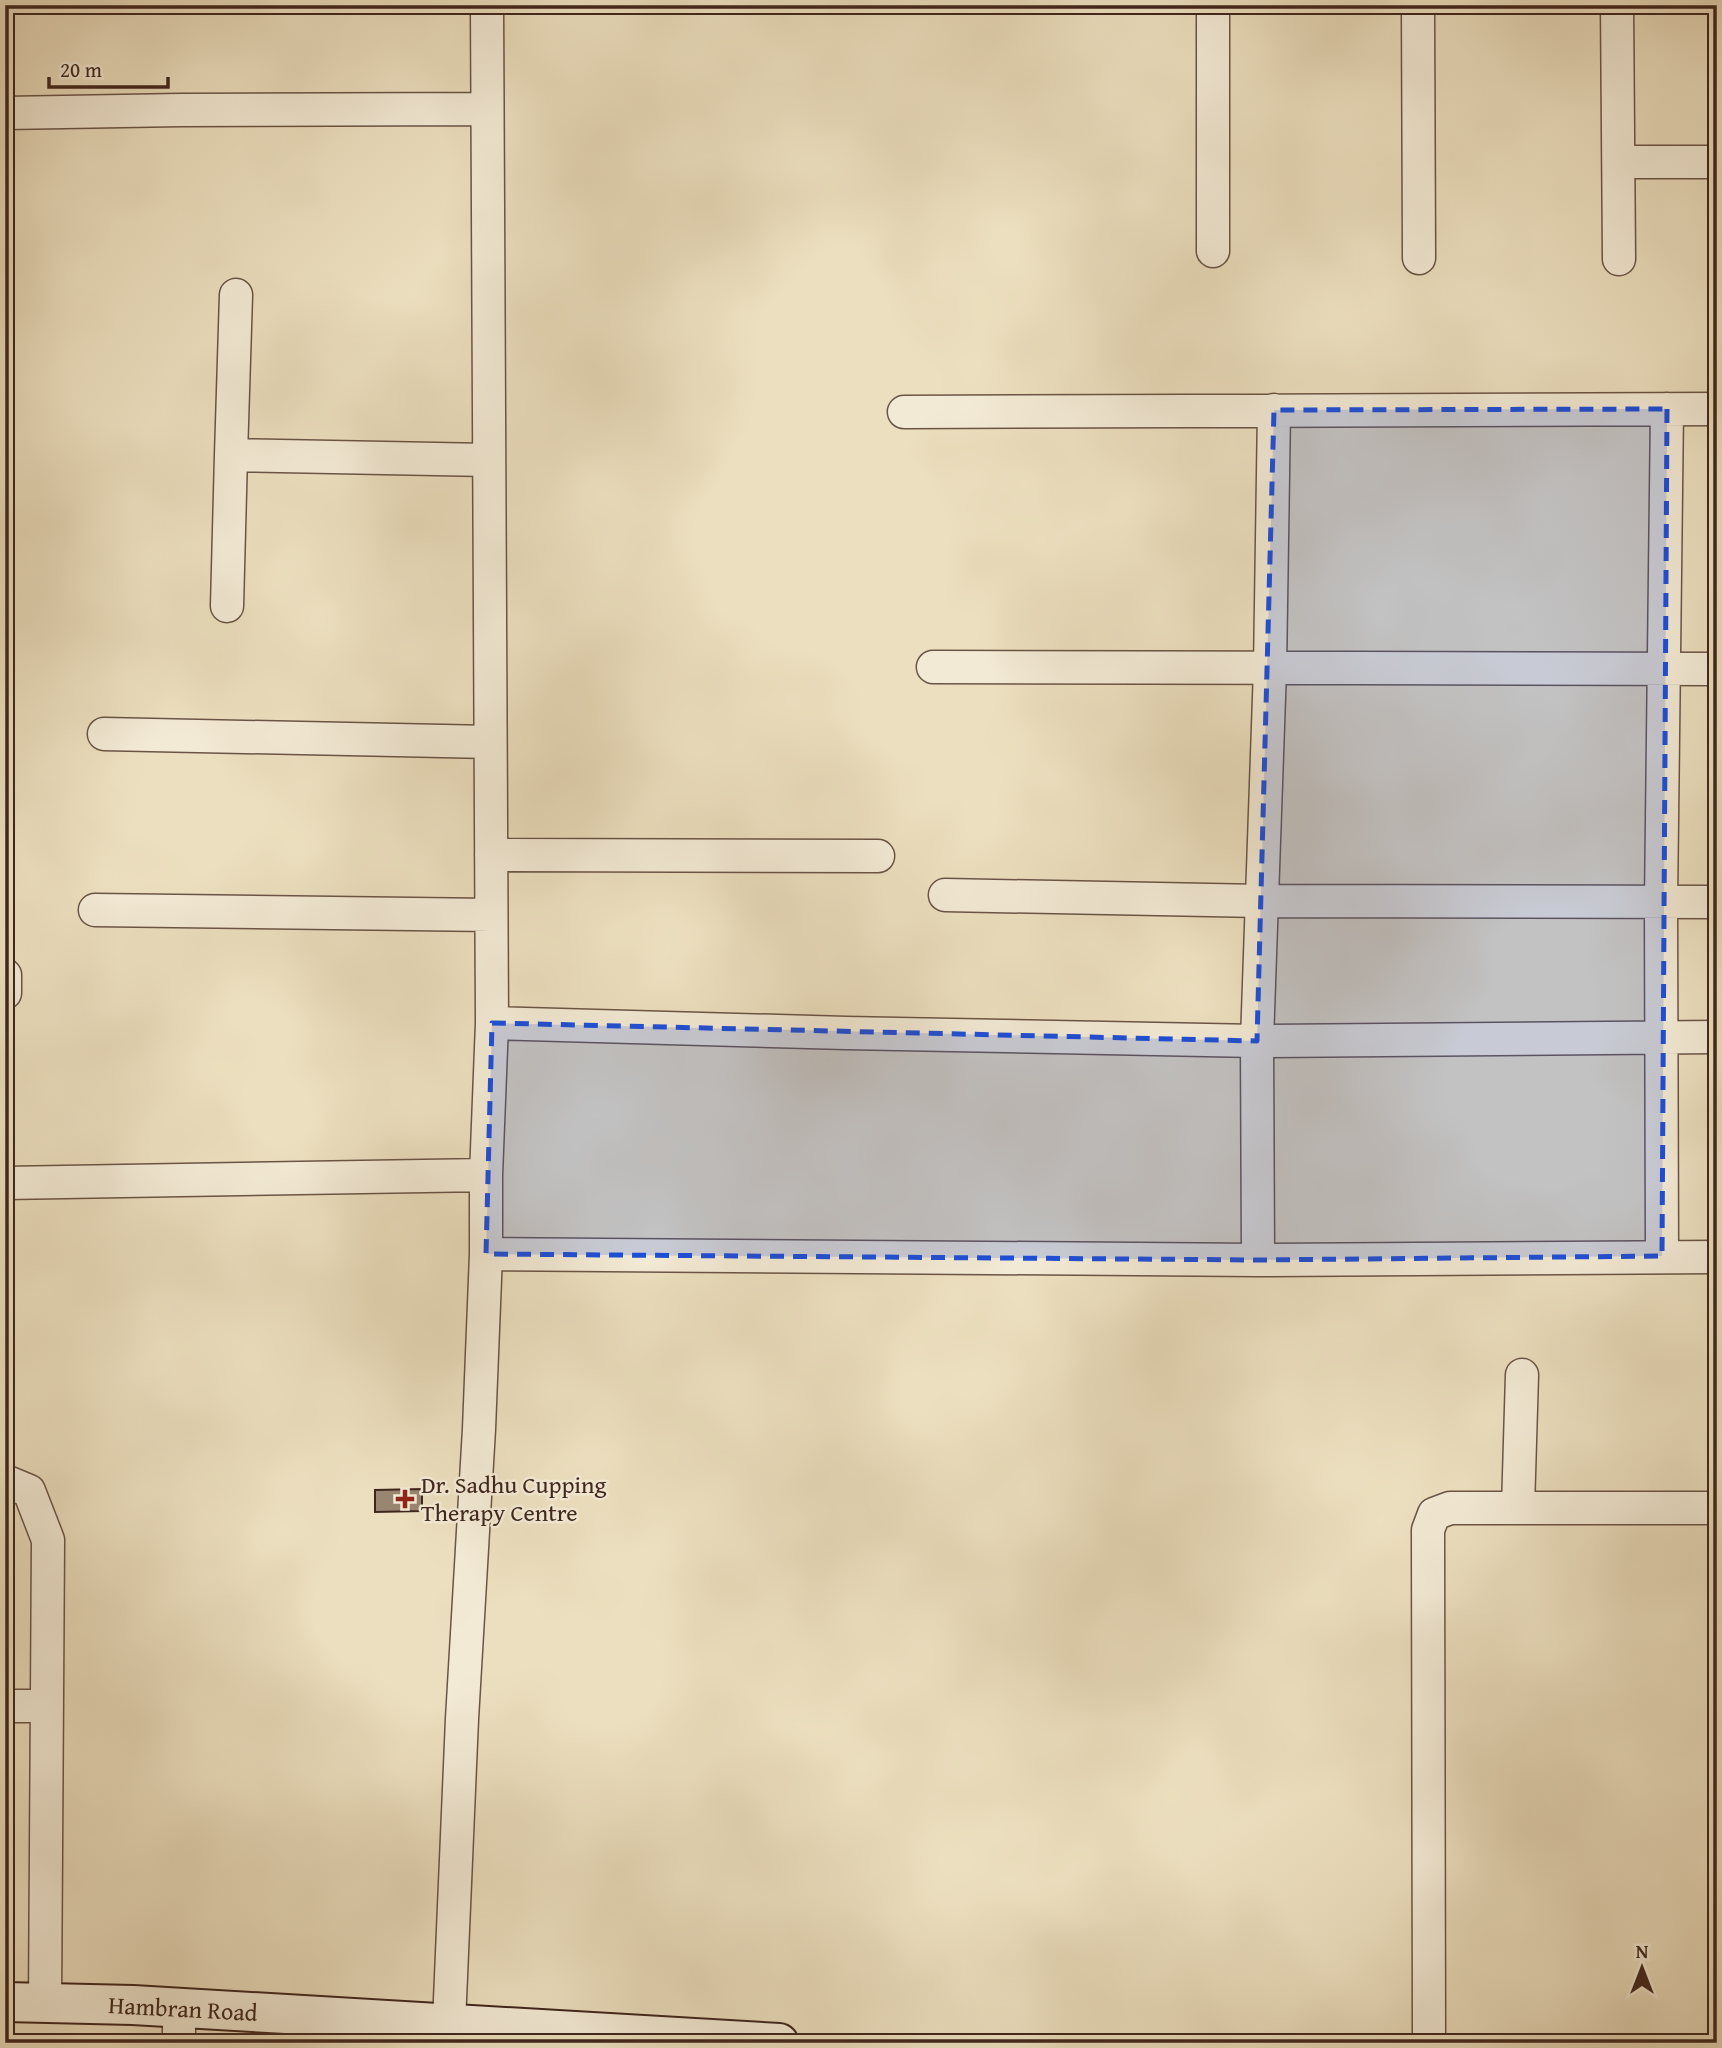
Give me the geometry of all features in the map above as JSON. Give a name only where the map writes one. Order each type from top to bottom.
[{"type":"main road","name":"Hambran Road","points":[[5,2002],[45,2004],[179,2025],[382,2031],[449,2024],[779,2043]]},
{"type":"street","points":[[449,2024],[486,1254],[492,1023],[487,5]]},
{"type":"street","points":[[1213,5],[1213,251]]},
{"type":"street","points":[[1418,5],[1419,258]]},
{"type":"street","points":[[1617,5],[1619,258]]},
{"type":"street","points":[[5,113],[486,109]]},
{"type":"street","points":[[1619,162],[1717,162]]},
{"type":"street","points":[[227,606],[236,296]]},
{"type":"street","points":[[1662,1256],[1661,902],[1667,409]]},
{"type":"street","points":[[904,412],[1717,409]]},
{"type":"street","points":[[1258,1260],[1257,1041],[1270,669],[1274,410]]},
{"type":"street","points":[[231,455],[488,460]]},
{"type":"street","points":[[933,667],[1717,669]]},
{"type":"street","points":[[104,734],[490,742]]},
{"type":"street","points":[[491,855],[878,856]]},
{"type":"street","points":[[945,895],[1261,901],[1717,902]]},
{"type":"street","points":[[95,910],[491,915]]},
{"type":"street","points":[[5,978],[5,993]]},
{"type":"street","points":[[492,1023],[860,1034],[1257,1041],[1717,1037]]},
{"type":"street","points":[[5,1182],[486,1175]]},
{"type":"street","points":[[486,1254],[1258,1260],[1717,1256]]},
{"type":"street","points":[[1518,1508],[1522,1375]]},
{"type":"street","points":[[5,1481],[29,1491],[48,1540],[45,2004]]},
{"type":"street","points":[[1429,2043],[1428,1530],[1434,1514],[1450,1508],[1717,1508]]},
{"type":"street","points":[[5,1706],[47,1706]]},
{"type":"highlighted area","points":[[1667,409],[1662,1256],[1258,1260],[486,1254],[492,1023],[1257,1041],[1274,410]]},
{"type":"building","points":[[422,1489],[422,1511],[375,1512],[375,1490]]},
{"type":"place","name":"Dr. Sadhu Cupping Therapy Centre","points":[[405,1499]]}]
